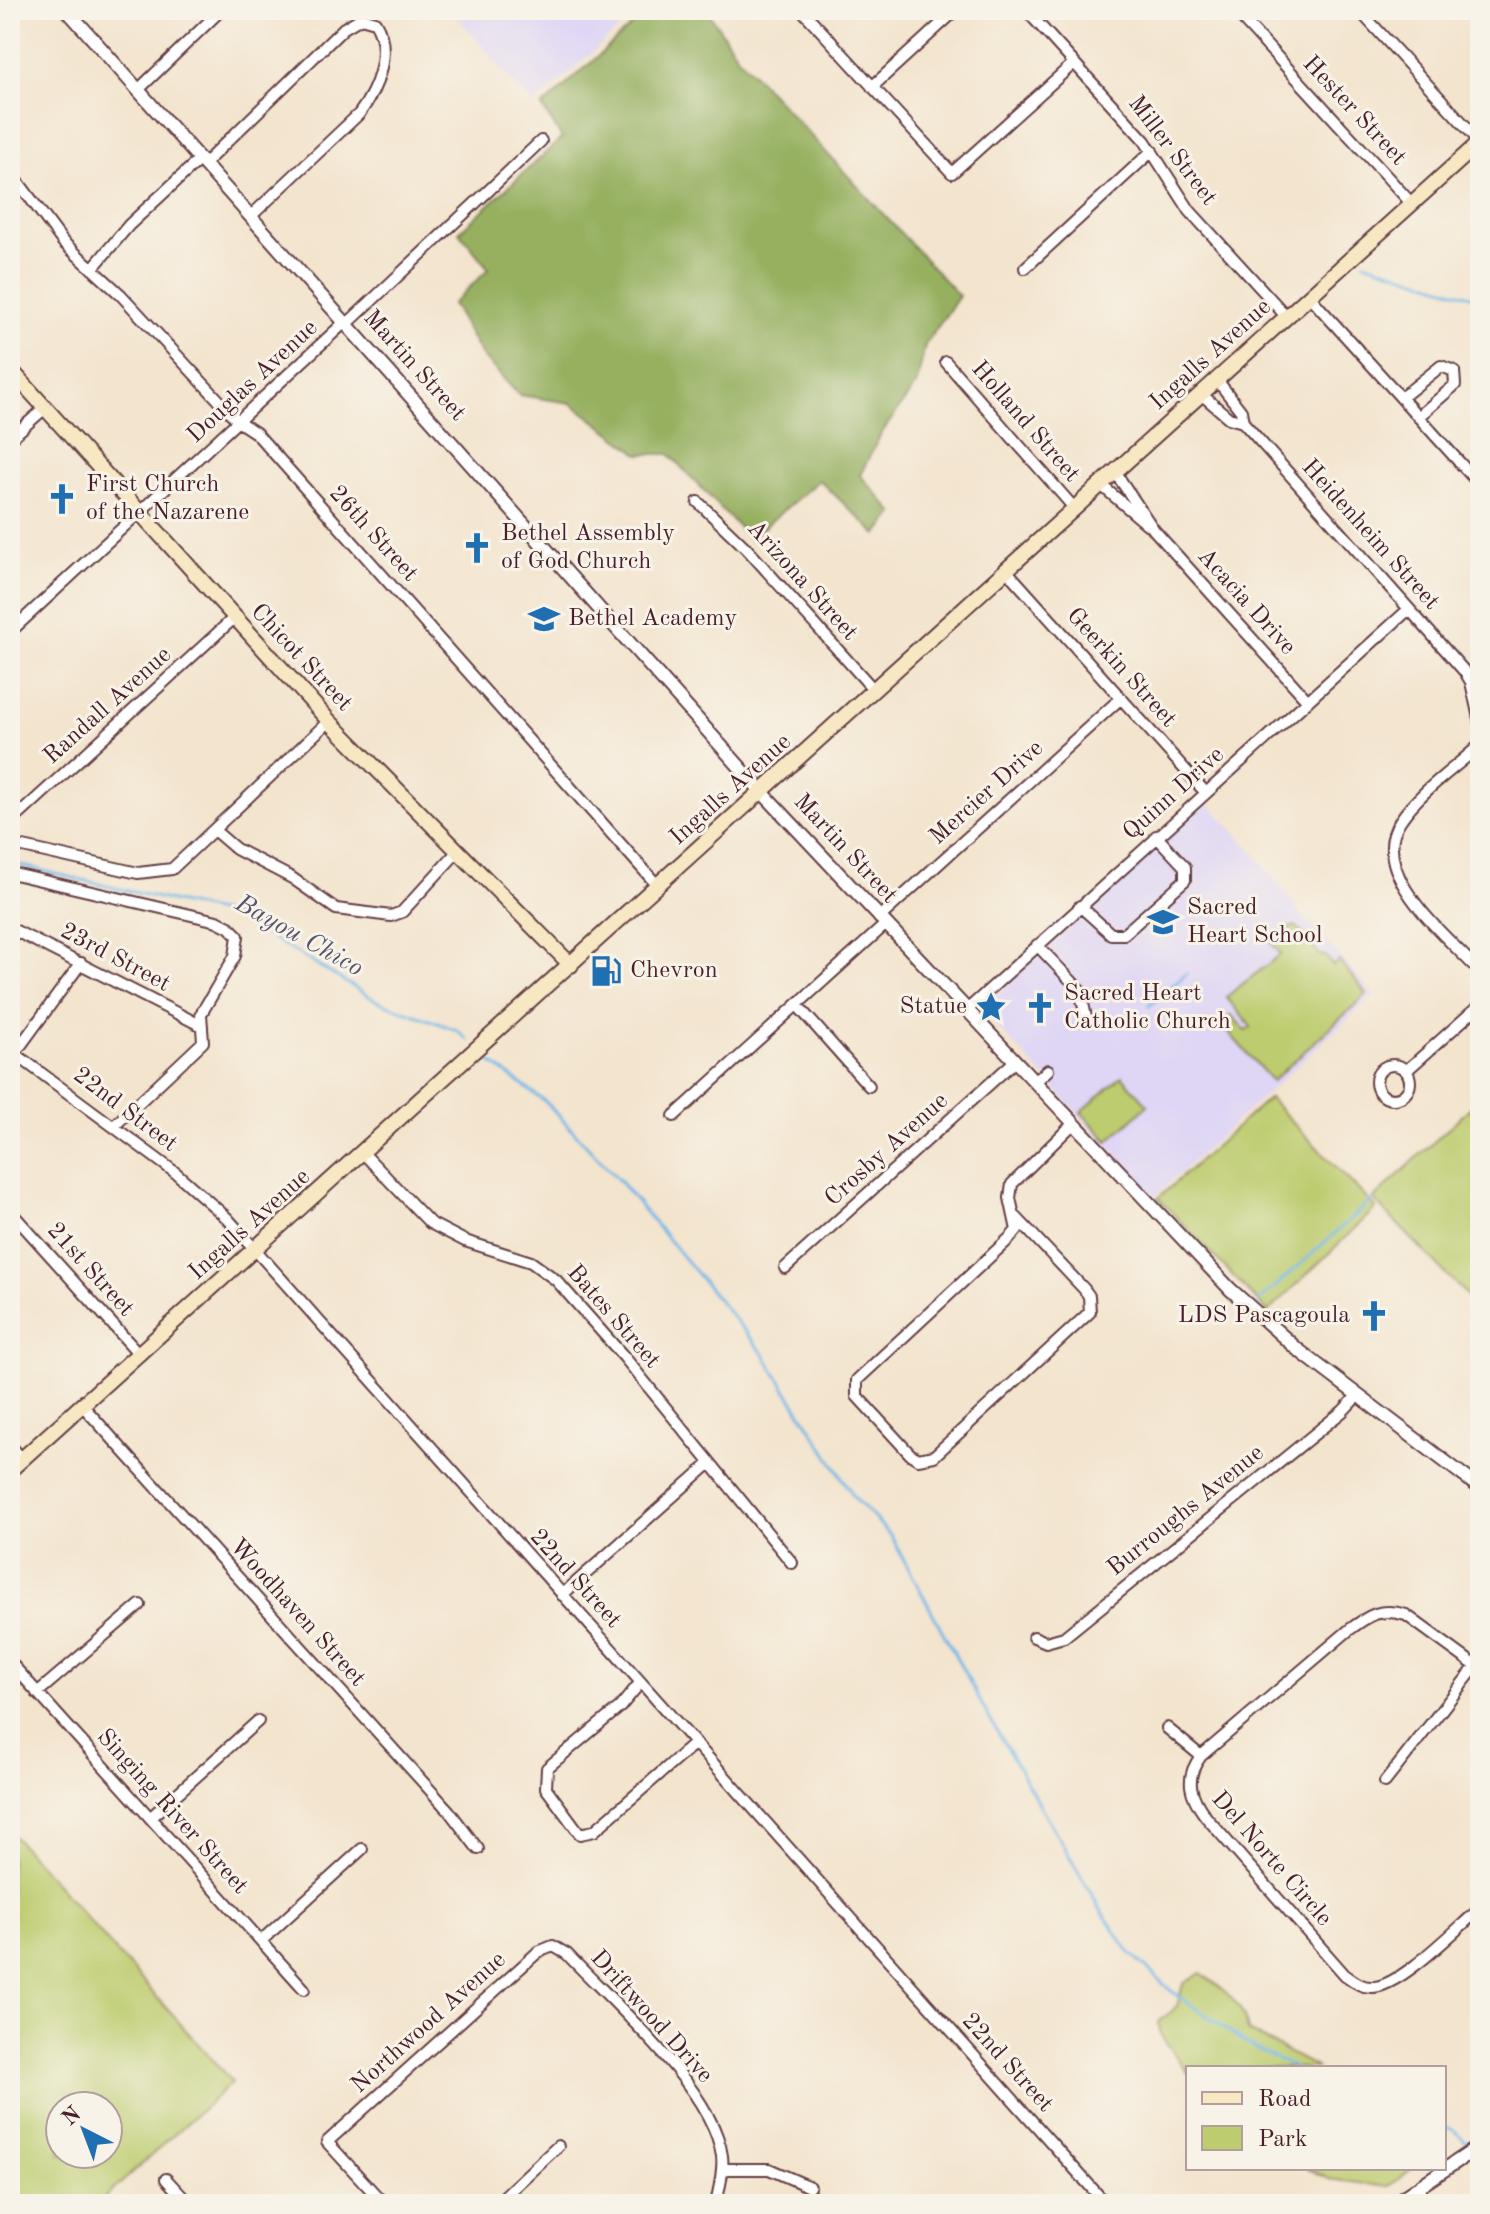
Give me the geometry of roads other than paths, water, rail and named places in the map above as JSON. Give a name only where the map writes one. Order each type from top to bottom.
[{"type":"main road","name":"Ingalls Avenue","points":[[10,1470],[1480,142]]},
{"type":"main road","name":"Chicot Street","points":[[10,369],[329,721],[571,965]]},
{"type":"street","name":"Martin Street","points":[[67,10],[762,792],[1230,1289],[1297,1349],[1479,1485]]},
{"type":"street","points":[[138,90],[221,10]]},
{"type":"street","points":[[802,10],[952,173],[1074,63]]},
{"type":"street","points":[[872,87],[956,10]]},
{"type":"street","name":"Miller Street","points":[[1026,10],[1152,151],[1190,211],[1287,317]]},
{"type":"street","name":"Hester Street","points":[[1234,10],[1412,204]]},
{"type":"street","points":[[1359,10],[1480,142]]},
{"type":"street","points":[[92,269],[129,225],[344,28],[361,18],[375,22],[382,44],[378,83],[370,99],[359,114],[251,216]]},
{"type":"street","name":"Douglas Avenue","points":[[10,632],[141,515],[541,141]]},
{"type":"street","points":[[1025,268],[1152,151]]},
{"type":"street","name":"26th Street","points":[[10,171],[46,222],[121,295],[239,422],[256,433],[658,886]]},
{"type":"street","points":[[1309,296],[1480,485]]},
{"type":"street","name":"Holland Street","points":[[946,362],[1075,509]]},
{"type":"street","points":[[1401,398],[1441,366],[1454,371],[1455,385],[1418,417]]},
{"type":"street","name":"Heidenheim Street","points":[[1217,380],[1241,411],[1243,422],[1465,672],[1471,682],[1480,723]]},
{"type":"street","points":[[1201,394],[1229,418],[1243,422]]},
{"type":"street","points":[[10,439],[45,408]]},
{"type":"street","name":"Acacia Drive","points":[[1115,472],[1154,530]]},
{"type":"street","name":"Acacia Drive","points":[[1101,485],[1154,530],[1308,701]]},
{"type":"street","name":"Arizona Street","points":[[698,502],[747,549],[874,690]]},
{"type":"street","name":"Geerkin Street","points":[[1006,570],[1206,793]]},
{"type":"street","name":"Quinn Drive","points":[[967,1010],[1409,609]]},
{"type":"street","name":"Randall Avenue","points":[[10,823],[234,618]]},
{"type":"street","name":"Mercier Drive","points":[[674,1116],[797,1005],[1121,698]]},
{"type":"street","points":[[10,844],[151,874],[172,869],[329,721]]},
{"type":"street","points":[[1480,745],[1401,820],[1392,843],[1397,878],[1480,972]]},
{"type":"street","points":[[215,831],[254,860],[292,878],[325,904],[345,911],[391,916],[402,912],[458,851]]},
{"type":"street","points":[[1080,906],[1111,934],[1124,934],[1185,880],[1185,867],[1156,836]]},
{"type":"street","points":[[10,873],[217,921],[234,931],[239,946],[204,1006],[204,1037],[195,1052],[114,1126]]},
{"type":"street","name":"23rd Street","points":[[10,928],[202,1026]]},
{"type":"street","points":[[1037,945],[1080,990],[1086,1017]]},
{"type":"street","points":[[12,1051],[81,963]]},
{"type":"street","points":[[797,1005],[869,1086]]},
{"type":"street","points":[[1406,1071],[1480,1005]]},
{"type":"street","name":"22nd Street","points":[[12,1051],[196,1189],[256,1249],[1106,2204]]},
{"type":"street","name":"Crosby Avenue","points":[[785,1268],[1015,1061]]},
{"type":"street","points":[[1035,1082],[1048,1070]]},
{"type":"street","points":[[1021,1230],[857,1380],[857,1396],[918,1459],[934,1456],[1090,1312],[1091,1305],[1084,1289],[1021,1230],[1010,1198],[1012,1184],[1074,1123]]},
{"type":"street","name":"Bates Street","points":[[363,1153],[430,1223],[465,1241],[531,1262],[556,1280],[625,1358],[792,1563]]},
{"type":"street","name":"21st Street","points":[[10,1211],[140,1355]]},
{"type":"street","name":"Burroughs Avenue","points":[[1034,1637],[1046,1642],[1066,1635],[1343,1411],[1358,1395]]},
{"type":"street","name":"Woodhaven Street","points":[[83,1406],[449,1811],[478,1849]]},
{"type":"street","points":[[10,1447],[22,1460]]},
{"type":"street","points":[[562,1595],[709,1464]]},
{"type":"street","points":[[37,1693],[140,1605]]},
{"type":"street","points":[[1167,1728],[1201,1756],[1349,1630],[1376,1612],[1392,1610],[1406,1615],[1479,1665],[1385,1782]]},
{"type":"street","name":"Singing River Street","points":[[10,1662],[304,1989]]},
{"type":"street","points":[[640,1683],[620,1707],[563,1753],[544,1775],[546,1788],[580,1834],[594,1831],[694,1744]]},
{"type":"street","points":[[150,1818],[258,1721]]},
{"type":"street","name":"Del Norte Circle","points":[[1201,1756],[1190,1774],[1194,1802],[1345,1975],[1356,1983],[1374,1987],[1392,1981],[1480,1909]]},
{"type":"street","points":[[262,1940],[362,1849]]},
{"type":"street","name":"Northwood Avenue","points":[[384,2204],[327,2142],[538,1952],[553,1946]]},
{"type":"street","name":"Driftwood Drive","points":[[553,1946],[567,1954],[696,2094],[715,2129],[723,2169]]},
{"type":"street","points":[[496,2204],[558,2146]]},
{"type":"street","points":[[1446,2169],[1480,2146]]},
{"type":"street","points":[[716,2204],[723,2169],[769,2169],[810,2187]]},
{"type":"street","points":[[1393,2204],[1444,2170]]},
{"type":"street","points":[[166,2179],[189,2204]]},
{"type":"waterway","points":[[1364,262],[1480,299]]},
{"type":"waterway","name":"Bayou Chico","points":[[10,863],[235,916],[377,1001],[457,1030],[468,1040]]},
{"type":"waterway","points":[[1149,1006],[1187,973]]},
{"type":"waterway","points":[[484,1057],[547,1103],[616,1177],[763,1353],[855,1498],[891,1536],[987,1714],[1099,1907],[1129,1952],[1170,1990],[1253,2048],[1291,2066]]},
{"type":"waterway","points":[[1258,1302],[1373,1199]]},
{"type":"waterway","points":[[1446,2128],[1454,2130],[1473,2148]]},
{"type":"place","name":"First Church of the Nazarene","points":[[62,499]]},
{"type":"place","name":"Bethel Assembly of God Church","points":[[477,548]]},
{"type":"place","name":"Bethel Academy","points":[[544,619]]},
{"type":"place","name":"Sacred Heart School","points":[[1163,922]]},
{"type":"place","name":"Chevron","points":[[606,971]]},
{"type":"place","name":"Statue","points":[[991,1007]]},
{"type":"place","name":"Sacred Heart Catholic Church","points":[[1040,1008]]},
{"type":"place","name":"LDS Pascagoula","points":[[1374,1316]]}]
